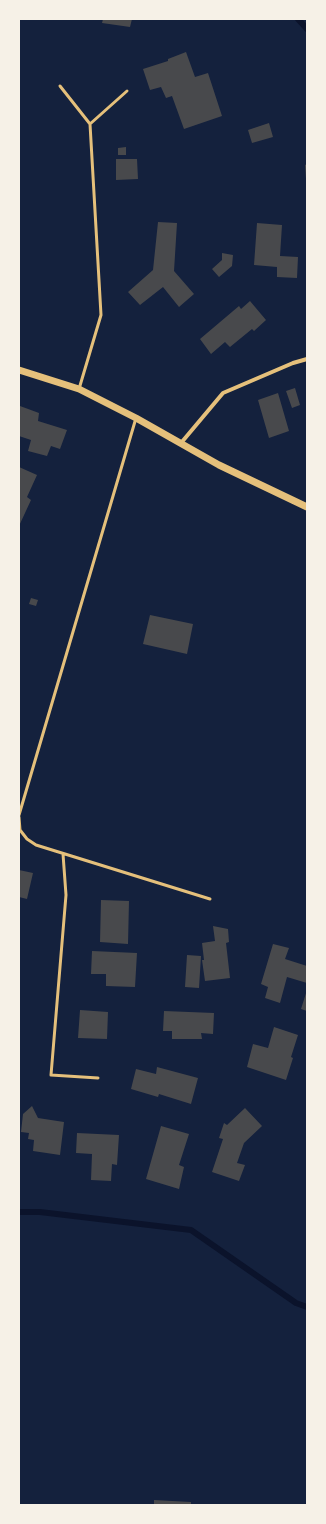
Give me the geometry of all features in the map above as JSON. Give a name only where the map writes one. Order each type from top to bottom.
[{"type":"street","points":[[181,443],[224,393],[294,363],[307,359]]},
{"type":"street","points":[[19,370],[79,389],[136,418],[219,465],[307,507]]},
{"type":"lane","points":[[60,86],[90,124],[101,315],[79,389]]},
{"type":"lane","points":[[90,124],[127,91]]},
{"type":"lane","points":[[136,418],[19,816],[20,830],[27,839],[36,845],[210,899]]},
{"type":"lane","points":[[64,854],[66,895],[51,1075],[98,1078]]},
{"type":"building","points":[[103,19],[132,19],[130,27],[102,23]]},
{"type":"building","points":[[186,52],[195,77],[208,73],[222,116],[184,129],[172,96],[166,98],[161,87],[150,90],[143,69],[168,61],[168,59]]},
{"type":"building","points":[[269,123],[273,137],[252,143],[248,130]]},
{"type":"building","points":[[126,147],[126,155],[118,155],[118,148]]},
{"type":"building","points":[[116,159],[137,159],[138,179],[116,180]]},
{"type":"building","points":[[307,164],[307,179],[306,179],[305,165]]},
{"type":"building","points":[[158,222],[177,223],[174,271],[194,294],[179,307],[163,287],[140,305],[128,292],[153,270]]},
{"type":"building","points":[[257,223],[282,225],[280,256],[298,257],[297,278],[277,277],[277,267],[254,265]]},
{"type":"building","points":[[222,253],[233,255],[232,266],[219,277],[212,269],[222,260]]},
{"type":"building","points":[[250,301],[266,320],[254,331],[252,329],[230,347],[225,342],[211,354],[200,339],[239,306],[241,309]]},
{"type":"building","points":[[295,388],[300,405],[292,408],[286,391]]},
{"type":"building","points":[[278,393],[289,431],[269,438],[258,400]]},
{"type":"building","points":[[20,406],[39,413],[38,421],[67,430],[60,449],[51,446],[47,456],[28,451],[31,440],[19,436]]},
{"type":"building","points":[[19,467],[37,475],[27,497],[31,500],[19,526]]},
{"type":"building","points":[[31,598],[38,600],[36,606],[29,604]]},
{"type":"building","points":[[150,615],[193,624],[187,654],[143,644]]},
{"type":"building","points":[[19,870],[33,873],[27,899],[19,897]]},
{"type":"building","points":[[101,900],[129,901],[128,944],[100,942]]},
{"type":"building","points":[[213,926],[228,929],[229,942],[226,943],[230,978],[205,981],[202,960],[204,960],[202,943],[215,941]]},
{"type":"building","points":[[273,944],[289,948],[285,959],[307,966],[307,983],[287,977],[280,1003],[265,998],[268,987],[261,984]]},
{"type":"building","points":[[92,951],[137,953],[135,987],[106,986],[106,974],[91,974]]},
{"type":"building","points":[[187,955],[201,956],[199,988],[185,987]]},
{"type":"building","points":[[307,990],[307,1011],[301,1009]]},
{"type":"building","points":[[80,1010],[108,1012],[107,1039],[78,1038]]},
{"type":"building","points":[[164,1011],[214,1013],[213,1034],[201,1033],[202,1039],[172,1039],[172,1031],[163,1031]]},
{"type":"building","points":[[274,1027],[298,1035],[286,1080],[247,1067],[253,1044],[268,1048]]},
{"type":"building","points":[[157,1067],[198,1078],[191,1104],[159,1094],[158,1097],[131,1089],[136,1069],[156,1074]]},
{"type":"building","points":[[32,1106],[38,1118],[64,1122],[60,1155],[33,1151],[34,1140],[28,1139],[29,1133],[21,1132],[23,1114]]},
{"type":"building","points":[[245,1108],[262,1126],[244,1143],[237,1163],[245,1165],[239,1181],[212,1172],[223,1139],[219,1138],[224,1123],[227,1125]]},
{"type":"building","points":[[161,1126],[189,1134],[179,1165],[184,1167],[179,1189],[146,1179]]},
{"type":"building","points":[[77,1133],[119,1135],[117,1165],[112,1164],[111,1181],[91,1180],[92,1154],[76,1153]]},
{"type":"building","points":[[154,1500],[191,1502],[191,1505],[154,1505]]},
{"type":"waterway","points":[[298,19],[307,29]]},
{"type":"waterway","points":[[19,1212],[40,1212],[191,1230],[296,1303],[307,1307]]}]
